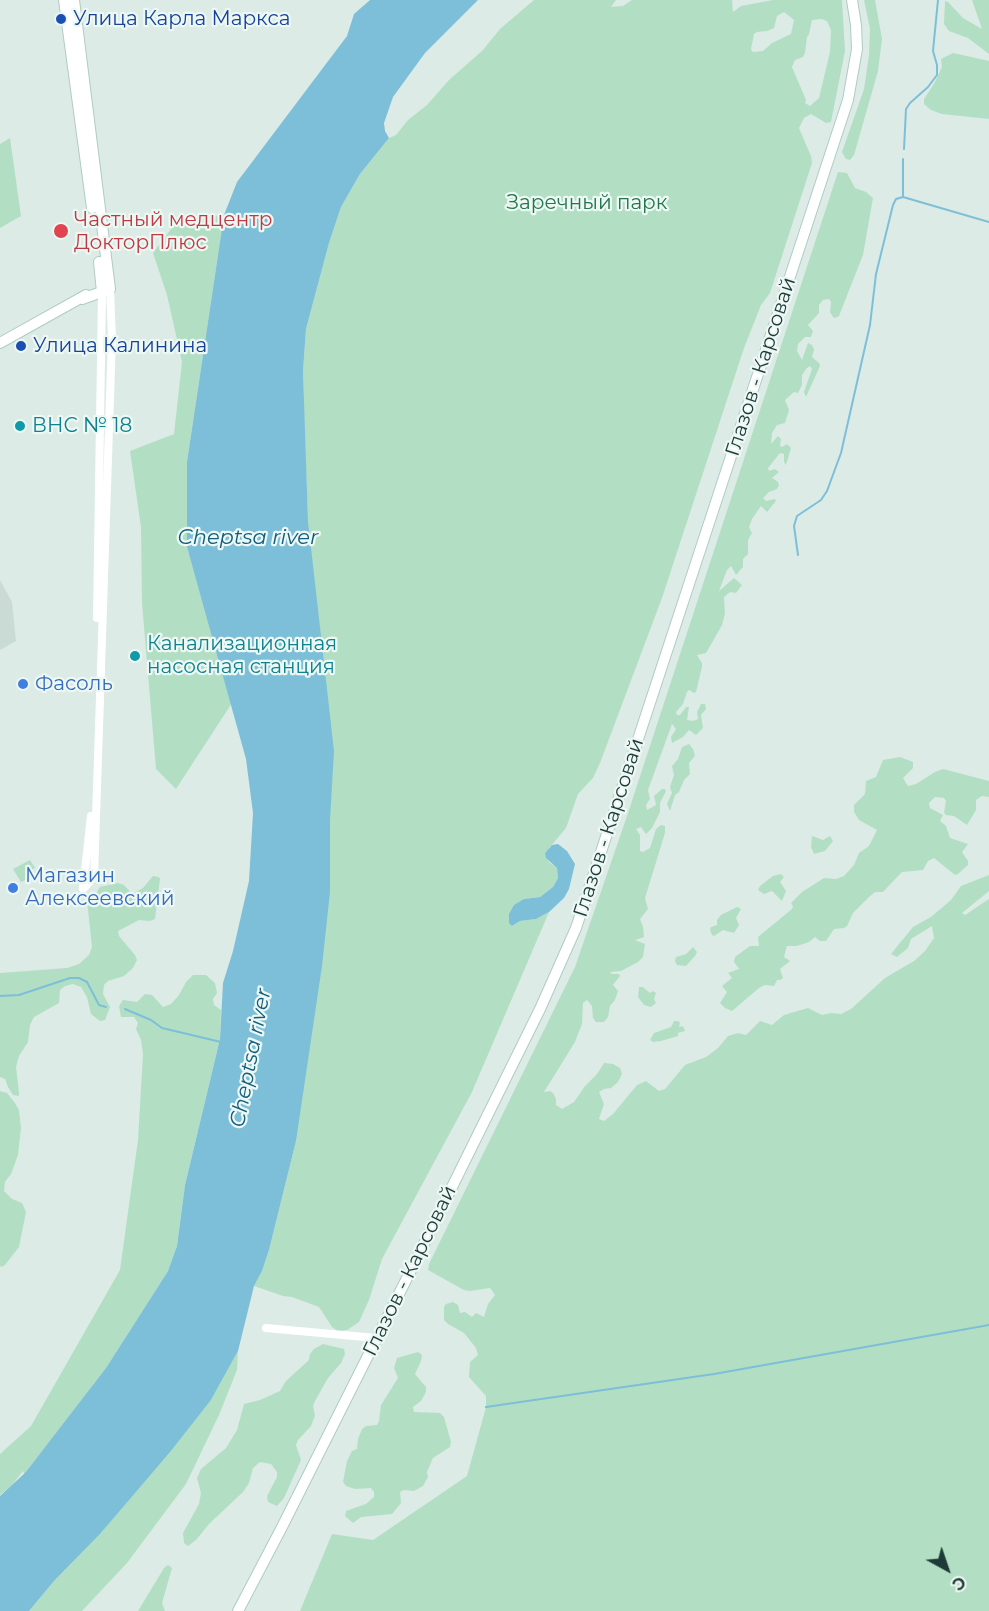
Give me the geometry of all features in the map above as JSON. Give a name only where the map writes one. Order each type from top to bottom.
[{"type":"main road","points":[[64,0],[100,269],[106,290]]},
{"type":"main road","points":[[74,0],[106,290]]},
{"type":"main road","name":"Глазов - Карсовай","points":[[239,1610],[545,998],[576,928],[848,100],[856,49],[856,25],[852,0]]},
{"type":"main road","points":[[82,299],[91,291],[100,269]]},
{"type":"main road","points":[[0,343],[82,299],[106,290]]},
{"type":"street","points":[[106,290],[112,338],[94,877],[83,889],[92,810],[103,314],[106,290]]},
{"type":"street","points":[[82,299],[91,300],[97,304],[103,314]]},
{"type":"street","points":[[266,1328],[376,1338]]},
{"type":"shaded area","points":[[0,580],[12,602],[16,641],[0,650]]},
{"type":"green space","name":"Заречный парк","points":[[534,0],[616,0],[611,7],[623,6],[632,0],[732,0],[733,12],[741,6],[773,0],[842,0],[845,51],[831,122],[826,123],[811,114],[804,118],[799,128],[812,163],[770,293],[761,305],[744,348],[662,598],[600,763],[593,778],[578,794],[566,828],[545,853],[549,862],[557,868],[558,878],[553,887],[540,897],[524,899],[512,926],[520,921],[536,919],[549,912],[472,1092],[382,1259],[369,1300],[359,1322],[347,1330],[338,1331],[332,1327],[319,1307],[254,1286],[269,1250],[296,1141],[312,564],[304,419],[303,371],[306,329],[341,207],[360,174],[389,138],[396,135],[408,120],[427,105],[449,80],[483,50],[500,29]],"holes":[[[784,12],[794,20],[791,34],[772,43],[763,51],[753,52],[751,49],[754,34],[774,28],[777,16]],[[812,20],[827,21],[831,30],[830,52],[819,98],[810,106],[805,103],[806,100],[792,67],[795,60],[803,57],[805,53]]]},
{"type":"green space","points":[[864,0],[875,0],[882,39],[878,71],[854,155],[850,160],[846,159],[842,152],[864,89],[869,55],[870,29]]},
{"type":"green space","points":[[972,0],[989,0],[989,54],[968,38],[949,31],[944,24],[945,1],[963,18],[982,29]]},
{"type":"green space","points":[[953,53],[989,61],[989,119],[942,114],[931,110],[924,104],[924,99],[942,67],[941,59]]},
{"type":"green space","points":[[10,138],[21,216],[0,228],[0,144]]},
{"type":"green space","points":[[838,172],[847,173],[855,188],[866,192],[873,198],[863,255],[839,316],[835,318],[830,312],[829,299],[823,300],[819,305],[819,313],[808,325],[813,331],[811,337],[805,337],[798,344],[797,351],[802,360],[808,343],[812,345],[814,349],[812,357],[820,366],[806,397],[804,392],[812,369],[810,366],[807,368],[802,375],[802,385],[798,393],[794,392],[785,400],[789,410],[785,423],[777,425],[772,433],[771,444],[778,436],[781,439],[780,446],[787,444],[791,448],[786,465],[784,454],[780,453],[768,468],[769,471],[775,469],[779,472],[772,478],[779,485],[777,489],[769,492],[763,498],[766,501],[775,499],[776,501],[767,512],[761,506],[752,519],[749,527],[752,533],[748,540],[748,554],[743,559],[743,567],[736,575],[731,566],[727,570],[719,591],[734,578],[742,585],[736,593],[730,592],[724,597],[725,614],[722,625],[706,653],[697,655],[702,667],[696,692],[689,690],[687,692],[683,704],[676,712],[680,715],[686,707],[689,707],[687,720],[693,721],[698,719],[697,712],[701,704],[705,704],[706,709],[701,715],[703,728],[696,735],[689,730],[683,737],[672,743],[671,737],[676,729],[672,724],[648,790],[650,799],[646,805],[647,810],[656,805],[654,796],[662,789],[666,791],[660,803],[660,812],[652,828],[646,834],[641,827],[636,829],[640,835],[640,851],[643,852],[650,848],[656,829],[661,825],[665,826],[665,833],[645,898],[648,909],[640,919],[644,937],[635,940],[645,944],[643,957],[621,971],[610,972],[620,976],[613,985],[618,991],[604,1022],[596,1022],[593,1018],[592,1006],[587,1000],[583,1003],[582,1024],[575,1042],[544,1092],[553,1093],[556,1105],[562,1109],[574,1102],[604,1063],[613,1064],[620,1068],[622,1074],[611,1088],[599,1092],[604,1104],[599,1119],[604,1121],[613,1114],[637,1085],[646,1081],[659,1091],[665,1089],[685,1065],[706,1057],[728,1036],[738,1033],[746,1035],[760,1021],[772,1025],[784,1015],[808,1008],[822,1015],[841,1014],[851,1009],[885,978],[914,961],[925,951],[934,938],[932,926],[911,939],[908,948],[897,957],[891,954],[913,927],[931,917],[951,900],[961,886],[989,875],[989,891],[962,913],[965,915],[989,899],[989,1611],[300,1611],[332,1534],[373,1540],[467,1476],[486,1407],[486,1396],[469,1377],[470,1362],[478,1355],[476,1348],[464,1333],[444,1320],[444,1307],[453,1302],[458,1305],[460,1313],[465,1312],[472,1317],[476,1313],[484,1317],[488,1304],[495,1295],[490,1288],[464,1290],[428,1270],[429,1264],[575,967],[627,816]]},
{"type":"green space","points":[[224,215],[187,462],[187,547],[232,703],[176,789],[156,769],[142,603],[141,527],[130,451],[174,434],[182,362],[167,295],[153,253],[174,225],[186,219]]},
{"type":"green space","points":[[689,744],[695,756],[689,763],[690,774],[675,795],[670,811],[667,804],[672,793],[670,787],[674,775],[672,766],[678,759],[682,747]]},
{"type":"green space","points":[[900,757],[913,762],[913,768],[903,778],[908,786],[943,769],[989,781],[989,797],[982,796],[976,800],[976,810],[967,825],[954,816],[944,813],[946,801],[944,798],[935,797],[929,803],[930,808],[943,815],[940,821],[946,826],[950,838],[968,844],[962,852],[968,865],[955,875],[934,858],[928,861],[923,870],[902,872],[883,892],[875,892],[869,897],[853,913],[847,926],[834,929],[826,941],[820,941],[815,937],[797,946],[787,946],[784,957],[790,961],[780,969],[783,978],[777,980],[774,986],[765,985],[759,988],[732,1011],[725,1008],[720,1003],[727,992],[722,986],[732,978],[728,973],[739,969],[734,962],[735,957],[750,946],[759,946],[758,937],[792,909],[791,903],[802,892],[824,878],[836,879],[844,876],[854,865],[859,853],[869,846],[877,830],[859,820],[854,812],[854,805],[865,794],[866,781],[876,777],[883,760]]},
{"type":"green space","points":[[812,836],[823,840],[830,836],[833,841],[825,851],[814,854],[811,847]]},
{"type":"green space","points":[[30,860],[35,868],[30,871],[32,877],[21,882],[13,869]]},
{"type":"green space","points":[[781,874],[784,877],[780,882],[786,891],[782,901],[772,891],[764,894],[758,890],[773,876]]},
{"type":"green space","points":[[153,876],[160,879],[155,919],[139,920],[118,931],[119,936],[137,960],[133,968],[124,976],[108,981],[104,985],[103,994],[110,1007],[105,1020],[100,1021],[91,1014],[87,997],[81,987],[73,984],[60,990],[59,1003],[34,1017],[30,1025],[28,1042],[19,1056],[16,1067],[19,1096],[13,1095],[5,1079],[0,1077],[0,973],[67,968],[79,964],[89,955],[92,947],[87,900],[93,898],[100,887],[118,883],[124,885],[132,894],[143,888]]},
{"type":"green space","points":[[737,907],[741,909],[736,918],[739,925],[734,933],[723,930],[712,935],[711,927],[717,925],[717,920],[721,915]]},
{"type":"green space","points":[[693,947],[697,952],[695,956],[686,966],[677,965],[676,957],[686,954]]},
{"type":"green space","points":[[193,975],[206,975],[215,983],[217,993],[213,999],[214,1005],[221,1010],[220,1039],[185,1185],[177,1246],[168,1271],[106,1368],[25,1476],[23,1471],[0,1495],[0,1454],[31,1426],[120,1270],[138,1140],[143,1054],[141,1040],[136,1029],[138,1023],[134,1017],[121,1017],[119,1006],[123,1000],[137,1002],[145,994],[152,995],[163,1007],[171,1004]]},
{"type":"green space","points":[[639,987],[643,987],[650,993],[653,991],[656,993],[654,999],[656,1003],[651,1007],[644,1005],[638,997]]},
{"type":"green space","points":[[674,1021],[678,1021],[679,1027],[683,1026],[685,1031],[678,1033],[678,1036],[661,1041],[650,1040],[654,1033],[671,1027]]},
{"type":"green space","points":[[0,1091],[7,1093],[19,1110],[21,1128],[18,1155],[11,1174],[5,1182],[4,1191],[12,1199],[22,1203],[26,1212],[19,1247],[2,1267],[0,1266]]},
{"type":"green space","points":[[323,1344],[344,1349],[345,1354],[315,1401],[313,1406],[315,1416],[311,1426],[298,1440],[296,1445],[301,1460],[284,1498],[277,1506],[268,1502],[267,1496],[277,1477],[277,1472],[271,1464],[260,1462],[253,1468],[249,1483],[243,1492],[188,1546],[184,1543],[183,1533],[199,1504],[201,1493],[197,1478],[201,1469],[226,1448],[237,1430],[244,1404],[280,1391],[286,1381],[309,1360],[314,1349]]},
{"type":"green space","points":[[238,1351],[237,1370],[219,1415],[186,1484],[127,1563],[82,1611],[29,1611],[54,1581],[100,1534],[211,1400]]},
{"type":"green space","points":[[418,1352],[422,1355],[415,1374],[426,1387],[426,1392],[421,1401],[413,1407],[414,1412],[440,1413],[444,1417],[451,1442],[450,1447],[433,1458],[423,1486],[414,1491],[400,1492],[401,1503],[392,1514],[361,1517],[353,1523],[345,1516],[346,1511],[366,1504],[374,1497],[374,1492],[371,1488],[355,1489],[346,1486],[343,1482],[347,1461],[352,1451],[357,1449],[362,1429],[366,1426],[377,1425],[379,1421],[381,1405],[398,1378],[394,1368],[397,1358]]},
{"type":"green space","points":[[168,1565],[172,1568],[162,1603],[165,1611],[138,1611],[164,1568]]},
{"type":"water","name":"Cheptsa river","points":[[370,0],[478,0],[425,53],[393,97],[384,123],[389,138],[360,174],[341,207],[306,329],[303,371],[308,521],[334,751],[330,820],[330,892],[322,966],[296,1141],[269,1250],[254,1286],[238,1351],[211,1400],[100,1534],[54,1581],[29,1611],[0,1611],[0,1496],[26,1472],[106,1368],[168,1271],[177,1246],[185,1185],[220,1039],[223,983],[249,881],[253,813],[246,759],[187,547],[187,462],[224,215],[237,182],[347,36],[354,14]]},
{"type":"water","points":[[558,844],[567,851],[575,864],[569,889],[564,898],[549,912],[536,919],[520,921],[512,926],[509,923],[509,914],[514,905],[524,899],[540,897],[553,887],[558,878],[557,868],[546,858],[545,853],[552,845]]},
{"type":"waterway","points":[[904,149],[906,109],[937,75],[933,51],[938,0]]},
{"type":"waterway","points":[[903,159],[903,197],[989,222]]},
{"type":"waterway","points":[[798,555],[794,526],[797,516],[821,500],[827,491],[841,453],[870,325],[876,274],[893,205],[896,199],[903,197]]},
{"type":"waterway","points":[[0,996],[19,995],[70,978],[79,978],[87,982],[99,1005],[106,1007]]},
{"type":"waterway","points":[[125,1009],[151,1020],[162,1028],[221,1042]]},
{"type":"waterway","points":[[486,1407],[714,1374],[989,1325]]},
{"type":"place","name":"Улица Карла Маркса","points":[[61,19]]},
{"type":"place","name":"Частный медцентр ДокторПлюс","points":[[61,231]]},
{"type":"place","name":"Улица Калинина","points":[[21,346]]},
{"type":"place","name":"ВНС № 18","points":[[20,426]]},
{"type":"place","name":"Канализационная насосная станция","points":[[135,656]]},
{"type":"place","name":"Фасоль","points":[[23,684]]},
{"type":"place","name":"Магазин Алексеевский","points":[[13,888]]}]
